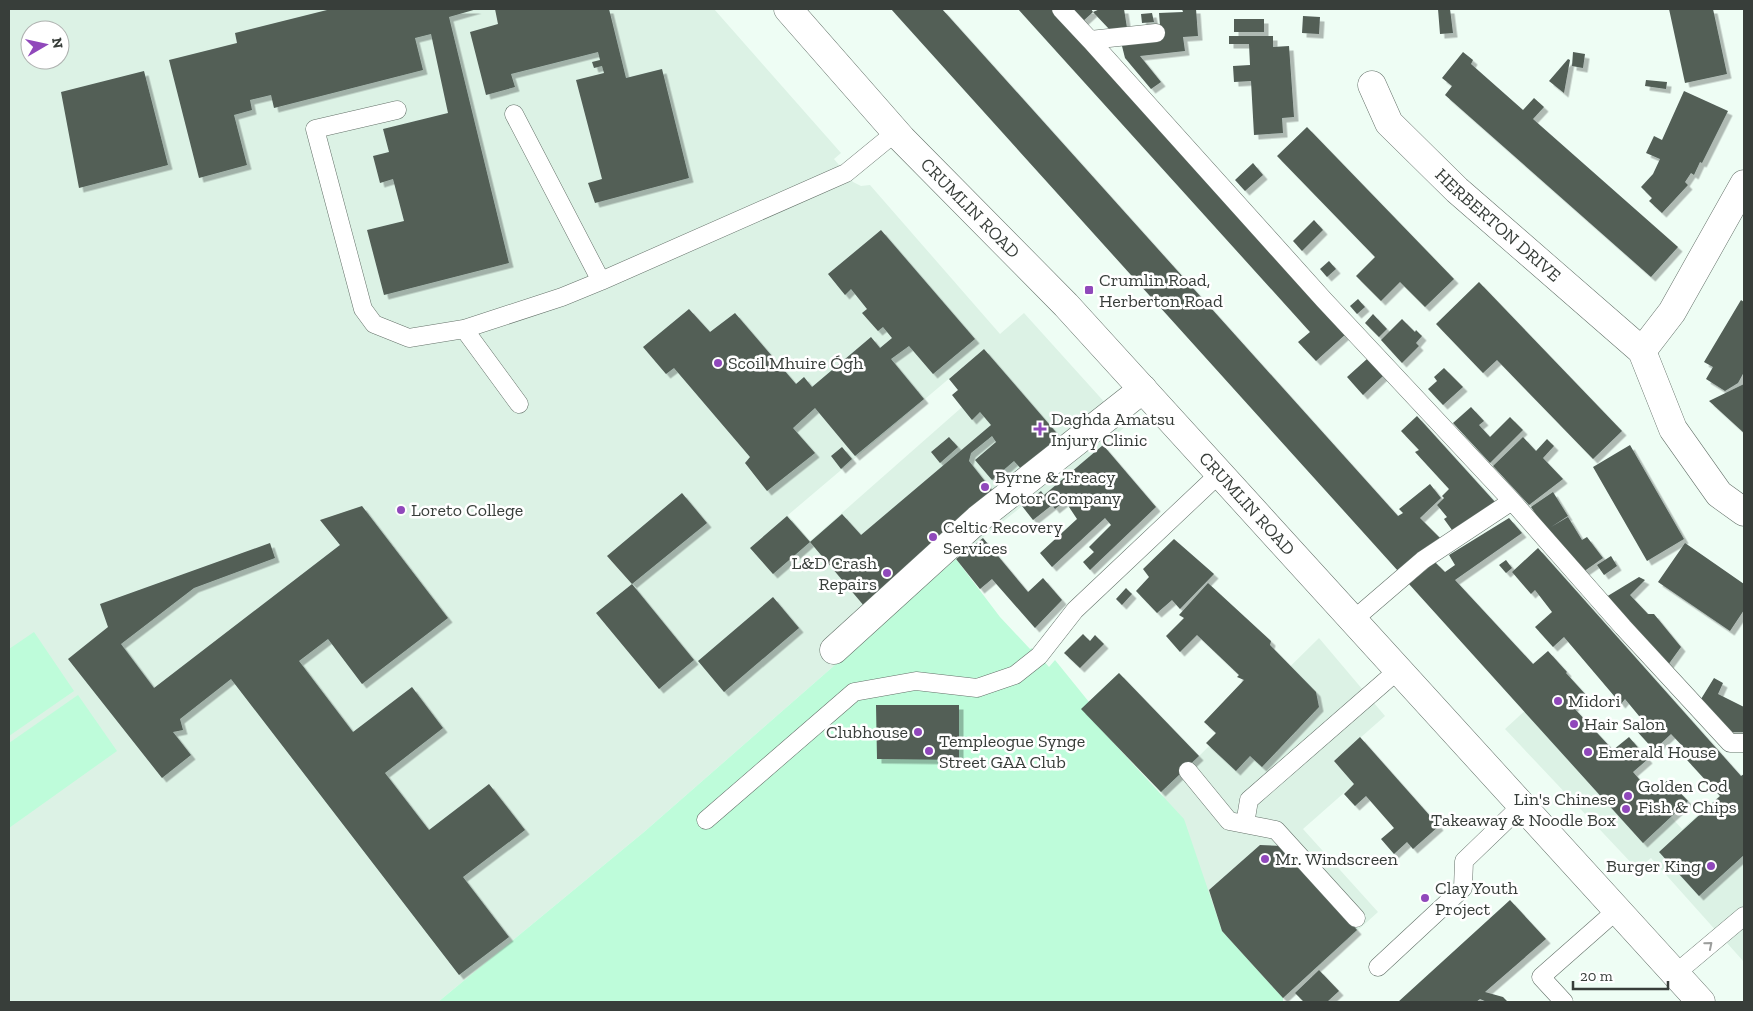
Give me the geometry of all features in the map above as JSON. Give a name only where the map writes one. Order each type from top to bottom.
[{"type":"main road","name":"CRUMLIN ROAD","points":[[788,9],[822,45],[896,132],[1066,305],[1397,671],[1701,1002]]},
{"type":"main road","points":[[809,9],[822,45]]},
{"type":"main road","name":"HERBERTON DRIVE","points":[[1372,85],[1389,123],[1457,190],[1642,351],[1673,429],[1719,494],[1744,512]]},
{"type":"main road","points":[[1642,351],[1672,312],[1744,184]]},
{"type":"main road","points":[[834,650],[978,519],[1143,389]]},
{"type":"lane","points":[[1061,9],[1317,292],[1512,501],[1623,627],[1730,743],[1744,743]]},
{"type":"lane","points":[[1090,40],[1156,33]]},
{"type":"lane","points":[[397,110],[315,129],[362,309],[374,324],[409,338],[464,329],[562,297],[601,281],[846,174],[896,132]]},
{"type":"lane","points":[[514,114],[601,281]]},
{"type":"lane","points":[[464,329],[519,404]]},
{"type":"lane","points":[[706,820],[854,692],[916,681],[977,688],[1015,675],[1039,656],[1075,610],[1219,474]]},
{"type":"lane","points":[[1352,621],[1423,560],[1512,501]]},
{"type":"lane","points":[[1245,824],[1249,800],[1397,671]]},
{"type":"lane","points":[[1188,771],[1229,821],[1276,830],[1356,918]]},
{"type":"lane","points":[[1378,967],[1463,888],[1464,861],[1521,806]]},
{"type":"lane","points":[[1564,1002],[1541,977],[1616,910]]},
{"type":"lane","points":[[1675,974],[1744,916]]},
{"type":"shaded area","name":"Loreto College","points":[[9,9],[714,9],[841,153],[834,159],[853,182],[861,186],[870,185],[1000,334],[1024,313],[1126,426],[1044,495],[1041,491],[956,559],[644,832],[438,1002],[9,1002]],"holes":[[[984,349],[1003,371],[810,541],[788,515]]]},
{"type":"shaded area","points":[[1319,638],[1385,716],[1334,761],[1354,784],[1303,829],[1378,912],[1283,998],[1222,931],[1161,792],[1081,709],[1119,673],[1199,756]]},
{"type":"shaded area","points":[[1553,685],[1682,829],[1744,774],[1744,962],[1651,858],[1637,869],[1505,729]]},
{"type":"green space","name":"Templeogue Synge Street GAA Club","points":[[956,559],[1000,617],[1030,649],[1032,648],[1049,667],[1055,660],[1089,702],[1082,709],[1184,819],[1222,931],[1283,998],[1283,1002],[438,1002],[644,832]]},
{"type":"green space","points":[[34,632],[74,691],[9,736],[9,649]]},
{"type":"green space","points":[[78,695],[117,751],[9,828],[9,743]]},
{"type":"building","points":[[331,9],[477,9],[449,17],[509,263],[384,295],[367,230],[404,221],[393,179],[380,183],[373,156],[389,152],[383,129],[448,113],[431,34],[415,38],[423,70],[274,108],[271,95],[250,100],[252,110],[234,115],[247,165],[199,178],[169,60],[237,43],[235,33]]},
{"type":"building","points":[[495,9],[609,9],[626,78],[662,69],[689,178],[595,203],[588,183],[602,179],[576,80],[604,73],[602,66],[594,68],[592,62],[600,60],[598,52],[511,74],[515,87],[486,95],[470,32],[498,24]]},
{"type":"building","points":[[891,9],[942,9],[1398,516],[1403,513],[1399,509],[1430,484],[1441,498],[1420,518],[1440,538],[1426,547],[1399,572]]},
{"type":"building","points":[[1018,9],[1053,9],[1347,333],[1316,361],[1298,342],[1310,332]]},
{"type":"building","points":[[1068,9],[1091,9],[1093,12],[1081,23]]},
{"type":"building","points":[[1100,9],[1124,9],[1127,28],[1111,31],[1093,12]]},
{"type":"building","points":[[1182,9],[1196,9],[1198,36],[1183,37],[1185,51],[1140,56],[1161,82],[1151,89],[1125,58],[1122,46],[1161,38],[1159,13],[1183,12]]},
{"type":"building","points":[[1438,9],[1450,9],[1453,33],[1440,34]]},
{"type":"building","points":[[1669,9],[1713,9],[1727,74],[1685,83]]},
{"type":"building","points":[[1152,13],[1154,22],[1142,23],[1141,14]]},
{"type":"building","points":[[1303,16],[1320,17],[1319,34],[1302,33]]},
{"type":"building","points":[[1234,19],[1264,19],[1264,32],[1234,32]]},
{"type":"building","points":[[1229,36],[1273,36],[1273,47],[1289,46],[1294,117],[1282,118],[1283,133],[1254,135],[1251,81],[1234,82],[1233,66],[1250,65],[1249,44],[1229,44]]},
{"type":"building","points":[[1463,52],[1473,60],[1471,64],[1523,110],[1534,98],[1544,107],[1533,119],[1678,247],[1651,277],[1445,95],[1452,86],[1442,78]]},
{"type":"building","points":[[1573,52],[1585,54],[1583,68],[1572,66]]},
{"type":"building","points":[[1568,59],[1570,60],[1564,93],[1549,81]]},
{"type":"building","points":[[144,71],[168,165],[79,188],[61,92]]},
{"type":"building","points":[[1646,80],[1667,82],[1666,89],[1645,86]]},
{"type":"building","points":[[1684,91],[1728,111],[1702,163],[1700,162],[1694,175],[1691,173],[1685,182],[1688,185],[1662,213],[1649,201],[1652,198],[1641,187],[1653,174],[1660,159],[1646,153],[1654,136],[1662,140]]},
{"type":"building","points":[[1307,127],[1454,279],[1425,307],[1400,282],[1381,301],[1356,276],[1375,257],[1277,156]]},
{"type":"building","points":[[1253,163],[1263,175],[1245,191],[1235,180]]},
{"type":"building","points":[[1314,220],[1323,230],[1302,251],[1293,241]]},
{"type":"building","name":"Scoil Mhuire Ógh","points":[[881,230],[975,339],[933,374],[909,346],[891,359],[924,399],[855,456],[815,408],[793,428],[815,453],[767,491],[745,463],[750,457],[674,368],[666,374],[643,347],[689,309],[710,332],[735,313],[796,384],[804,377],[812,387],[871,337],[880,348],[892,338],[883,327],[878,331],[862,313],[867,309],[851,289],[845,295],[828,274]]},
{"type":"building","points":[[1329,261],[1336,269],[1327,277],[1320,269]]},
{"type":"building","points":[[1479,282],[1622,431],[1593,459],[1497,360],[1483,373],[1436,324]]},
{"type":"building","points":[[1358,299],[1365,307],[1357,314],[1350,306]]},
{"type":"building","points":[[1741,300],[1744,302],[1744,372],[1738,383],[1725,391],[1706,379],[1713,367],[1704,362]]},
{"type":"building","points":[[1373,314],[1387,329],[1379,337],[1365,323]]},
{"type":"building","points":[[1402,319],[1422,336],[1416,343],[1419,346],[1402,363],[1381,340]]},
{"type":"building","points":[[984,349],[1061,438],[1023,471],[1014,461],[992,480],[975,460],[996,442],[992,436],[971,453],[969,461],[995,494],[865,607],[810,542],[842,514],[861,535],[991,425],[980,412],[972,420],[952,395],[958,390],[949,379]]},
{"type":"building","points":[[1367,359],[1383,376],[1363,395],[1347,377]]},
{"type":"building","points":[[1444,368],[1463,387],[1443,405],[1428,389],[1437,381],[1434,377]]},
{"type":"building","points":[[1744,384],[1744,433],[1709,401]]},
{"type":"building","points":[[1471,407],[1484,421],[1479,425],[1490,437],[1510,417],[1523,430],[1490,463],[1453,423]]},
{"type":"building","points":[[1417,416],[1495,502],[1452,530],[1444,519],[1447,517],[1437,505],[1449,489],[1415,452],[1419,450],[1401,431]]},
{"type":"building","points":[[949,437],[958,447],[940,463],[931,452]]},
{"type":"building","points":[[1523,437],[1536,451],[1547,439],[1554,446],[1543,458],[1563,479],[1529,505],[1493,466]]},
{"type":"building","points":[[1103,445],[1156,507],[1090,570],[1083,562],[1094,552],[1089,547],[1111,525],[1105,518],[1052,567],[1040,553],[1077,519],[1065,501],[1055,509],[1052,505],[1033,520],[1022,506],[1041,491],[1044,495]]},
{"type":"building","points":[[1630,445],[1684,539],[1647,561],[1593,467]]},
{"type":"building","points":[[842,447],[852,459],[841,469],[831,456]]},
{"type":"building","points":[[1553,492],[1568,516],[1551,527],[1568,517],[1582,540],[1587,537],[1603,558],[1583,572],[1558,545],[1548,529],[1546,530],[1531,507]]},
{"type":"building","points":[[682,493],[707,523],[632,584],[607,556]]},
{"type":"building","points":[[362,506],[448,618],[362,684],[328,639],[299,661],[353,732],[412,687],[443,728],[385,773],[429,830],[489,784],[525,830],[463,877],[509,937],[459,975],[231,679],[180,719],[183,730],[173,732],[191,755],[162,778],[68,659],[108,627],[100,604],[270,543],[275,558],[194,588],[121,644],[154,688],[340,545],[320,520]]},
{"type":"building","points":[[787,516],[810,542],[773,574],[750,548]]},
{"type":"building","points":[[1509,518],[1522,533],[1455,580],[1533,664],[1548,651],[1586,695],[1573,707],[1613,750],[1629,737],[1648,759],[1633,772],[1652,794],[1668,780],[1688,801],[1643,843],[1409,584],[1435,562],[1445,572],[1455,565],[1449,555]]},
{"type":"building","points":[[983,538],[1028,592],[1043,578],[1062,600],[1035,628],[992,579],[980,589],[956,559]]},
{"type":"building","points":[[1174,539],[1214,574],[1180,609],[1172,600],[1157,613],[1136,591],[1149,577],[1143,569]]},
{"type":"building","points":[[1685,543],[1744,584],[1744,610],[1730,631],[1658,582]]},
{"type":"building","points":[[1538,548],[1741,776],[1744,774],[1744,855],[1699,896],[1659,852],[1720,796],[1687,760],[1692,756],[1671,734],[1654,750],[1635,729],[1644,722],[1625,699],[1621,704],[1564,637],[1553,647],[1535,627],[1552,612],[1535,590],[1531,594],[1512,572]]},
{"type":"building","points":[[1611,556],[1617,566],[1604,575],[1597,565]]},
{"type":"building","points":[[1506,560],[1512,568],[1506,573],[1499,565]]},
{"type":"building","points":[[1639,577],[1645,580],[1630,595],[1648,614],[1654,614],[1681,647],[1668,665],[1606,597]]},
{"type":"building","points":[[1208,583],[1271,641],[1270,645],[1316,692],[1319,707],[1262,767],[1250,756],[1236,771],[1206,743],[1216,733],[1204,722],[1244,680],[1237,677],[1239,675],[1197,635],[1180,652],[1166,636],[1184,618],[1179,615]]},
{"type":"building","points":[[632,584],[694,660],[659,689],[596,613]]},
{"type":"building","points":[[1126,588],[1132,594],[1122,605],[1116,599]]},
{"type":"building","points":[[773,597],[799,628],[724,692],[698,661]]},
{"type":"building","points":[[1083,634],[1090,641],[1095,635],[1104,644],[1080,668],[1064,653]]},
{"type":"building","points":[[1119,673],[1199,756],[1161,792],[1081,709]]},
{"type":"building","points":[[1714,678],[1723,683],[1718,694],[1744,707],[1744,732],[1732,732],[1719,725],[1701,699]]},
{"type":"building","name":"Clubhouse","points":[[876,705],[959,705],[959,760],[877,759]]},
{"type":"building","points":[[1360,737],[1439,826],[1413,849],[1407,842],[1394,854],[1381,839],[1394,828],[1366,796],[1355,806],[1344,794],[1354,784],[1334,761]]},
{"type":"building","points":[[1260,845],[1283,846],[1357,930],[1283,998],[1222,931],[1209,890]]},
{"type":"building","points":[[1510,900],[1546,939],[1485,992],[1503,997],[1508,1002],[1487,1002],[1480,999],[1476,1002],[1398,1002]]},
{"type":"building","points":[[1319,970],[1339,991],[1327,1002],[1304,1002],[1295,993]]},
{"type":"place","name":"Crumlin Road, Herberton Road","points":[[1089,290]]},
{"type":"place","name":"Scoil Mhuire Ógh","points":[[718,363]]},
{"type":"place","name":"Daghda Amatsu Injury Clinic","points":[[1040,429]]},
{"type":"place","name":"Byrne & Treacy Motor Company","points":[[985,487]]},
{"type":"place","name":"Loreto College","points":[[401,510]]},
{"type":"place","name":"Celtic Recovery Services","points":[[933,537]]},
{"type":"place","name":"L&D Crash Repairs","points":[[887,573]]},
{"type":"place","name":"Midori","points":[[1558,701]]},
{"type":"place","name":"Hair Salon","points":[[1574,724]]},
{"type":"place","name":"Clubhouse","points":[[918,732]]},
{"type":"place","name":"Templeogue Synge Street GAA Club","points":[[929,751]]},
{"type":"place","name":"Emerald House","points":[[1588,752]]},
{"type":"place","name":"Golden Cod Fish & Chips","points":[[1628,796]]},
{"type":"place","name":"Lin's Chinese Takeaway & Noodle Box","points":[[1626,809]]},
{"type":"place","name":"Mr. Windscreen","points":[[1265,859]]},
{"type":"place","name":"Burger King","points":[[1711,866]]},
{"type":"place","name":"Clay Youth Project","points":[[1425,898]]}]
